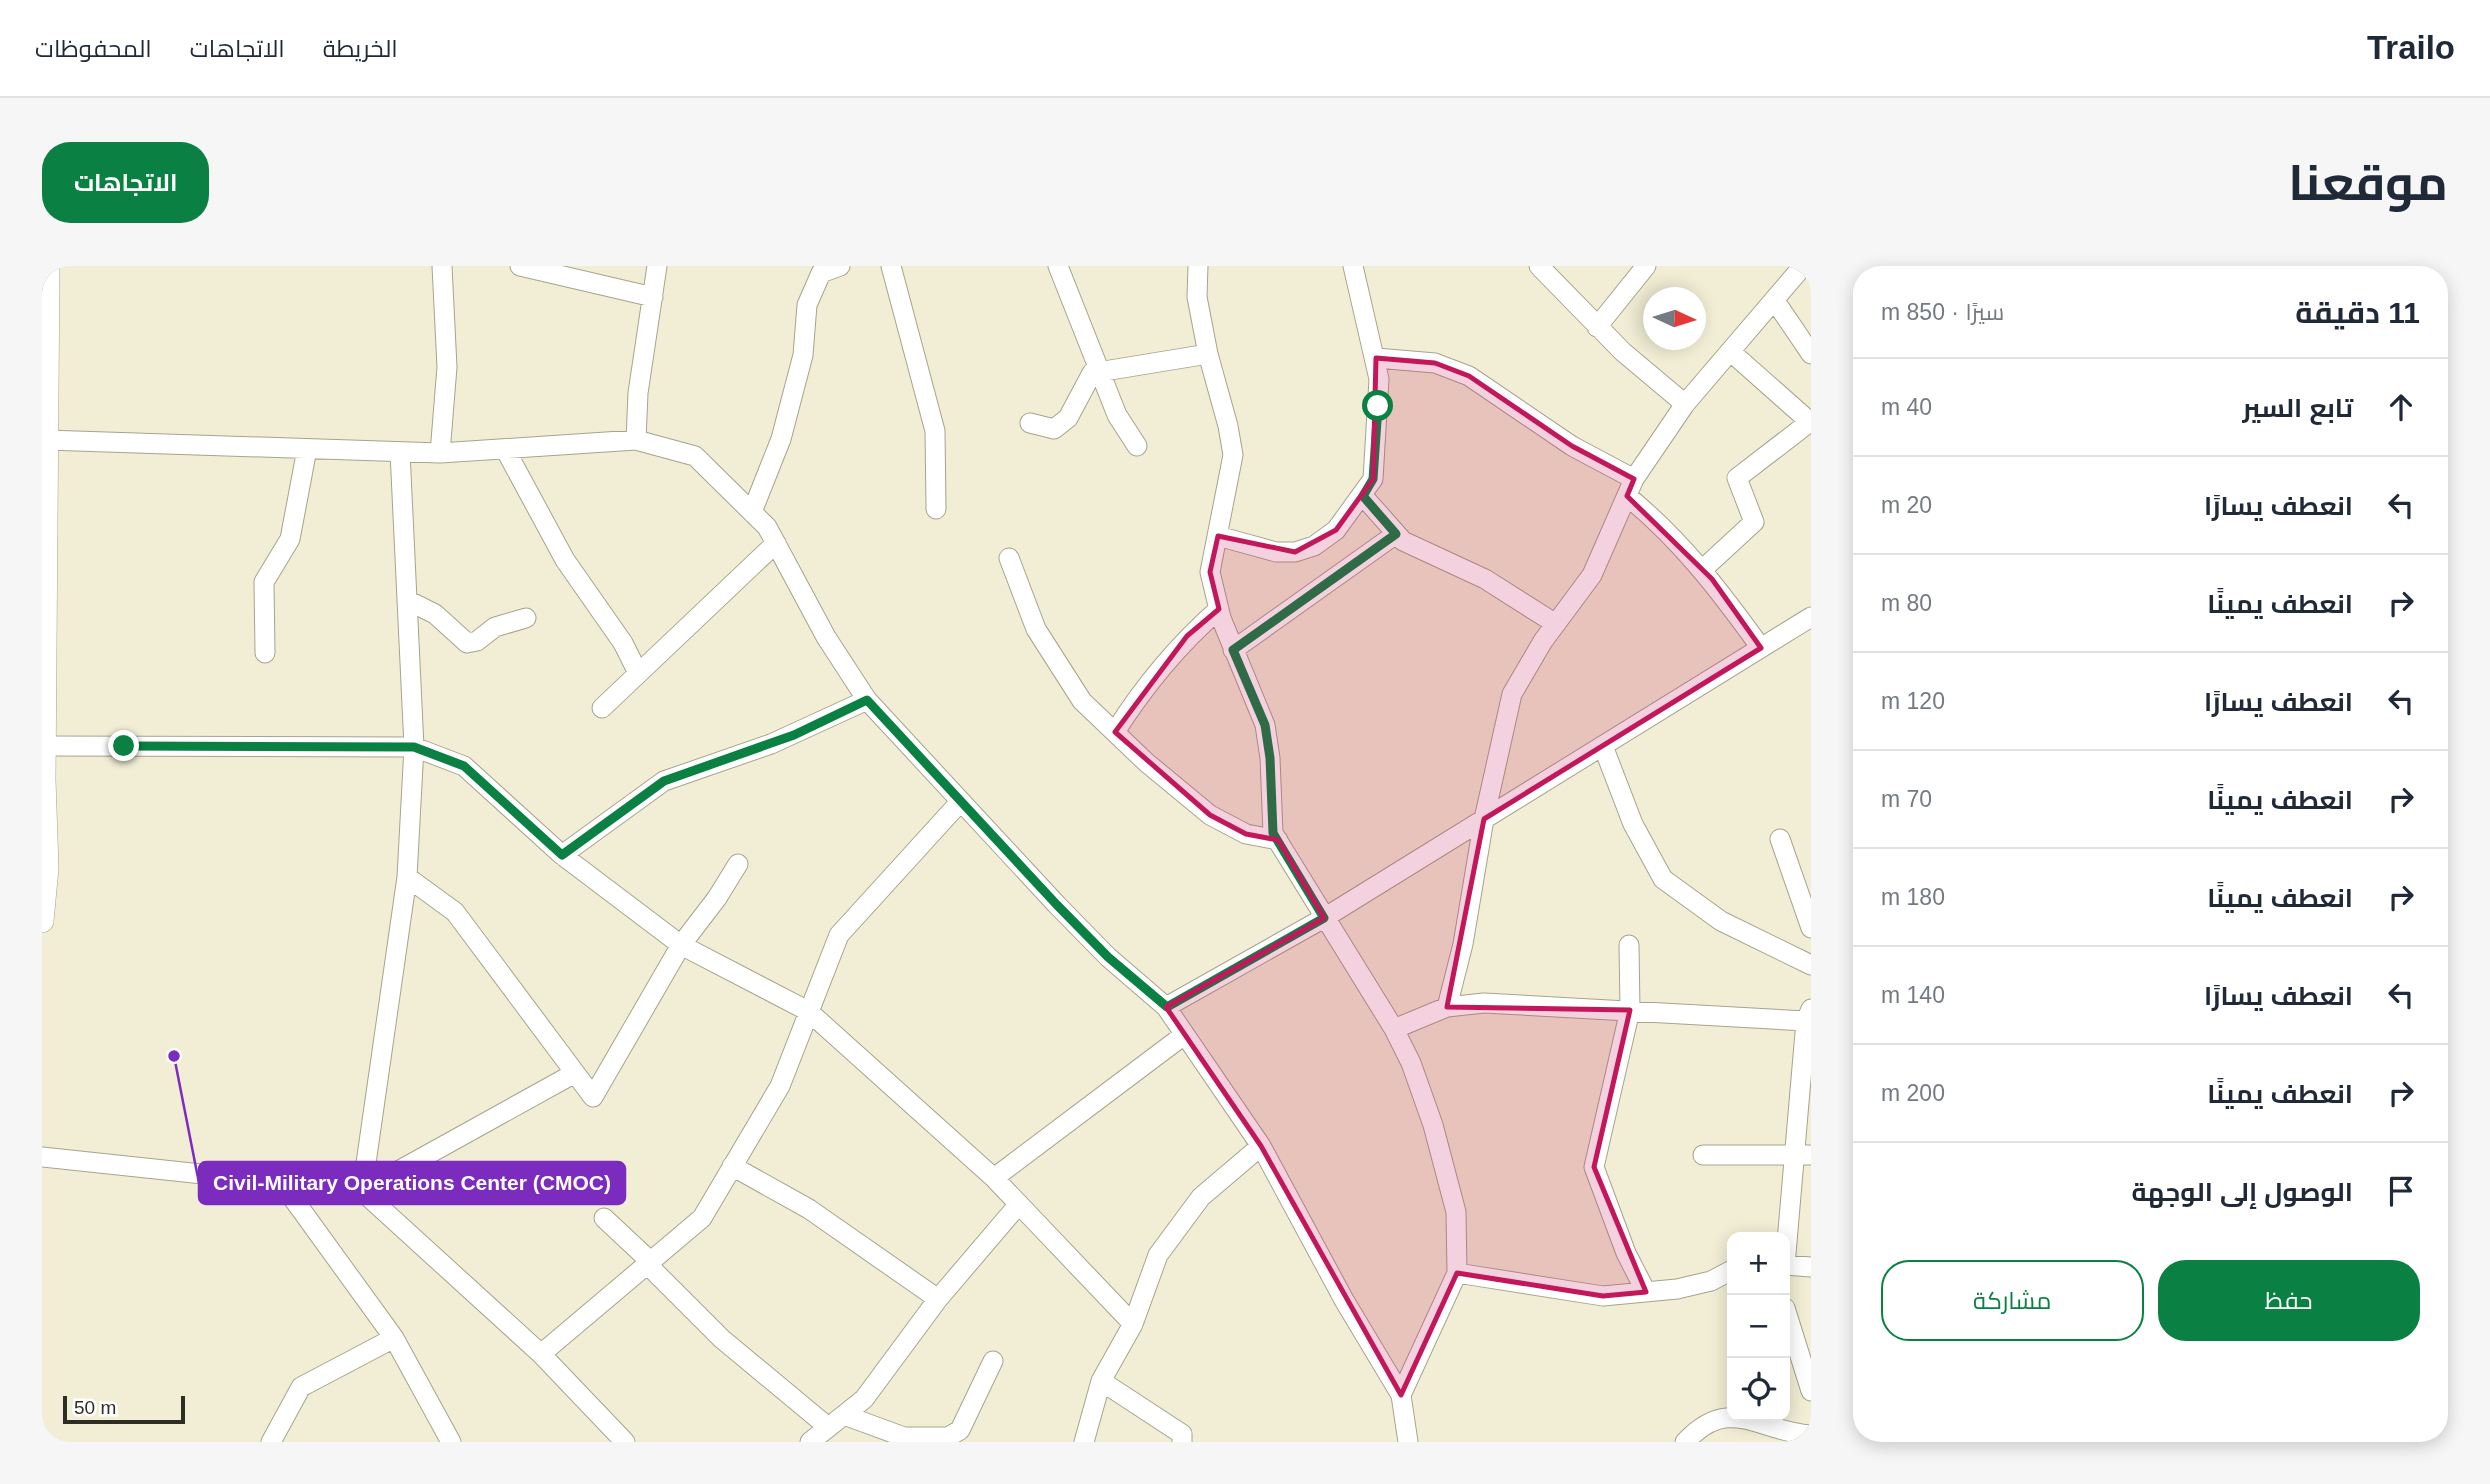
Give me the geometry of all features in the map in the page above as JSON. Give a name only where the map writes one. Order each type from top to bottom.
[{"type":"street","points":[[42,921],[47,868],[43,745],[48,266]]},
{"type":"street","points":[[440,453],[447,367],[442,266]]},
{"type":"street","points":[[520,266],[653,297]]},
{"type":"street","points":[[636,440],[638,393],[657,266]]},
{"type":"street","points":[[752,512],[782,439],[803,355],[807,305],[821,273],[840,266]]},
{"type":"street","points":[[891,266],[935,431],[936,509]]},
{"type":"street","points":[[1058,266],[1117,415],[1137,446]]},
{"type":"street","points":[[1198,266],[1197,297],[1233,455],[1210,572],[1233,650],[1265,725],[1270,758],[1273,833],[1394,1029],[1411,1063],[1433,1125],[1456,1212],[1457,1273],[1401,1395]]},
{"type":"street","points":[[1218,536],[1254,547],[1295,552],[1314,546],[1336,530],[1373,479],[1379,379],[1353,266]]},
{"type":"street","points":[[1539,266],[1597,327],[1685,404]]},
{"type":"street","points":[[1597,327],[1646,266]]},
{"type":"street","points":[[1447,1007],[1463,944],[1484,819],[1512,694],[1556,624],[1592,575],[1631,488],[1685,404],[1803,266]]},
{"type":"street","points":[[1775,301],[1811,354]]},
{"type":"street","points":[[1703,569],[1754,522],[1737,478],[1811,421],[1731,352]]},
{"type":"street","points":[[1030,423],[1054,429],[1068,418],[1092,373],[1208,354]]},
{"type":"street","points":[[1376,358],[1435,363],[1469,376],[1631,488],[1703,569],[1761,648]]},
{"type":"street","points":[[46,440],[440,453],[636,440],[695,456],[767,527],[826,637],[867,700],[1108,957],[1167,1007],[1261,1146],[1344,1300],[1401,1395],[1408,1442]]},
{"type":"street","points":[[265,653],[264,582],[290,539],[307,449]]},
{"type":"street","points":[[505,449],[565,560],[623,643],[637,671]]},
{"type":"street","points":[[362,1191],[407,877],[414,747],[400,452]]},
{"type":"street","points":[[1363,496],[1403,541],[1485,579],[1556,624]]},
{"type":"street","points":[[1233,650],[1396,534]]},
{"type":"street","points":[[602,708],[637,671],[776,543]]},
{"type":"street","points":[[1009,558],[1036,629],[1082,701],[1210,815],[1246,834],[1278,840]]},
{"type":"street","points":[[407,600],[435,614],[467,643],[477,641],[495,628],[526,618]]},
{"type":"street","points":[[1115,732],[1136,699],[1187,636],[1219,609]]},
{"type":"street","points":[[1167,1007],[1324,918],[1811,617]]},
{"type":"street","points":[[562,855],[664,781],[794,735],[867,700]]},
{"type":"street","points":[[43,745],[414,747],[464,766],[562,855],[681,945],[808,1011],[994,1178],[1133,1324]]},
{"type":"street","points":[[1603,746],[1633,824],[1663,879],[1721,921],[1811,965]]},
{"type":"street","points":[[541,1354],[702,1218],[780,1086],[839,935],[960,802]]},
{"type":"street","points":[[1780,839],[1811,928]]},
{"type":"street","points":[[407,877],[455,912],[593,1097],[681,945],[717,898],[738,864]]},
{"type":"street","points":[[1629,945],[1630,1010],[1594,1167],[1626,1253],[1646,1292]]},
{"type":"street","points":[[1394,1029],[1447,1007],[1484,1003],[1630,1010],[1688,1017],[1809,1014],[1803,1156],[1790,1232]]},
{"type":"street","points":[[994,1178],[1184,1035]]},
{"type":"street","points":[[42,1157],[362,1191],[575,1073]]},
{"type":"street","points":[[1084,1442],[1101,1381],[1133,1324],[1158,1255],[1201,1197],[1261,1146]]},
{"type":"street","points":[[1703,1155],[1803,1156]]},
{"type":"street","points":[[732,1166],[809,1209],[938,1299]]},
{"type":"street","points":[[281,1182],[394,1338],[451,1442]]},
{"type":"street","points":[[362,1191],[541,1354],[625,1442]]},
{"type":"street","points":[[810,1442],[864,1399],[938,1299],[1019,1204]]},
{"type":"street","points":[[604,1218],[722,1339],[828,1427]]},
{"type":"street","points":[[1790,1265],[1811,1267]]},
{"type":"street","points":[[1457,1273],[1603,1296],[1677,1289],[1711,1281],[1727,1273]]},
{"type":"street","points":[[1790,1324],[1811,1391]]},
{"type":"street","points":[[271,1442],[302,1387],[394,1338]]},
{"type":"street","points":[[844,1415],[904,1437],[948,1440],[960,1430],[993,1361]]},
{"type":"street","points":[[1101,1381],[1182,1434],[1182,1442]]},
{"type":"street","points":[[1685,1442],[1705,1422],[1729,1417],[1782,1432],[1811,1435]]},
{"type":"highlighted area","points":[[1376,358],[1435,363],[1469,376],[1572,446],[1634,479],[1627,496],[1712,579],[1761,648],[1484,819],[1447,1007],[1630,1010],[1594,1167],[1646,1292],[1603,1296],[1457,1273],[1401,1395],[1261,1146],[1166,1007],[1324,918],[1278,840],[1246,834],[1210,815],[1115,732],[1187,636],[1219,609],[1210,572],[1218,536],[1295,552],[1336,530],[1373,479]]},
{"type":"place","name":"Civil-Military Operations Center (CMOC)","points":[[174,1056]]},
{"type":"route","points":[[124,746],[414,747],[464,766],[562,855],[664,781],[728,761],[794,735],[867,700],[960,802],[1009,850],[1057,905],[1108,957],[1167,1007],[1324,918],[1273,833],[1270,758],[1265,725],[1233,650],[1396,534],[1363,496],[1373,479],[1378,406]]}]
